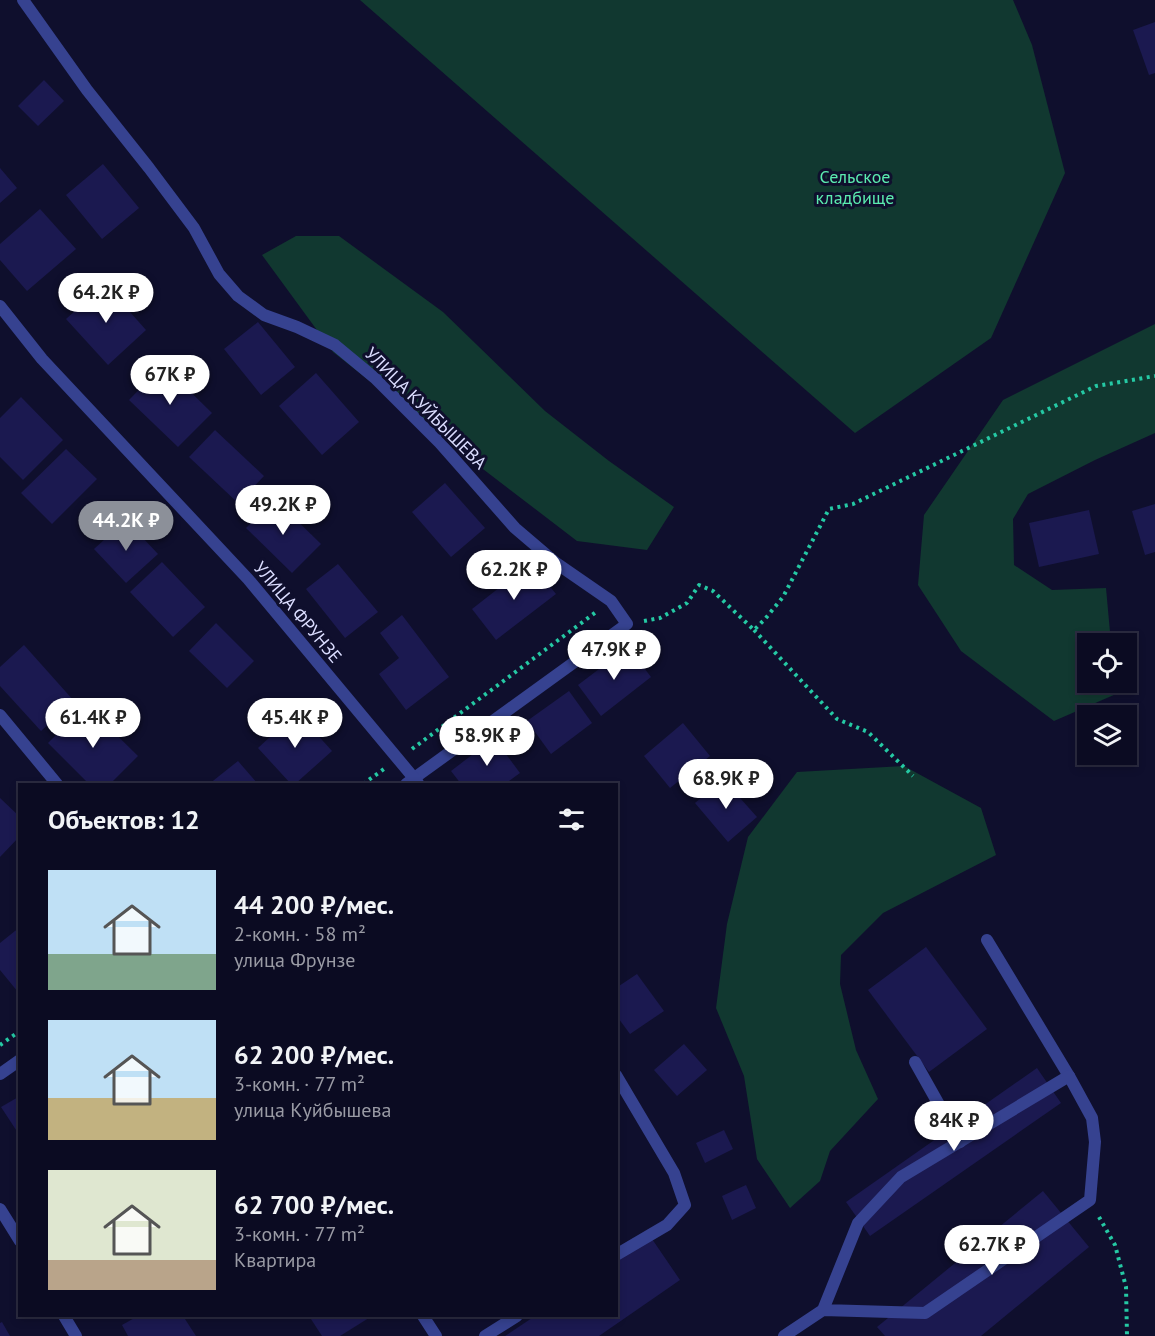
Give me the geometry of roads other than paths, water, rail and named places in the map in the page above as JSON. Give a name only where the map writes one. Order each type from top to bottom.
[{"type":"street","name":"УЛИЦА КУЙБЫШЕВА","points":[[23,0],[87,90],[194,228],[219,274],[238,296],[264,315],[297,327],[334,345],[376,379],[440,443],[515,528],[556,563],[611,601],[627,624],[414,782]]},
{"type":"street","name":"УЛИЦА ФРУНЗЕ","points":[[0,306],[42,359],[248,579],[414,782]]},
{"type":"street","points":[[0,715],[56,783]]},
{"type":"street","points":[[823,1310],[925,1313],[1090,1200],[1095,1142],[1092,1119],[1069,1076],[987,940]]},
{"type":"street","points":[[0,1074],[18,1061]]},
{"type":"street","points":[[915,1062],[960,1142]]},
{"type":"street","points":[[784,1336],[823,1310],[858,1223],[901,1177],[1069,1076]]},
{"type":"street","points":[[618,1078],[674,1173],[685,1205],[667,1226],[618,1254]]},
{"type":"street","points":[[0,1209],[18,1238]]},
{"type":"street","points":[[65,1317],[76,1336]]},
{"type":"street","points":[[424,1317],[436,1336]]},
{"type":"street","points":[[485,1336],[515,1317]]},
{"type":"park label","name":"Сельское кладбище","points":[[855,186]]}]
